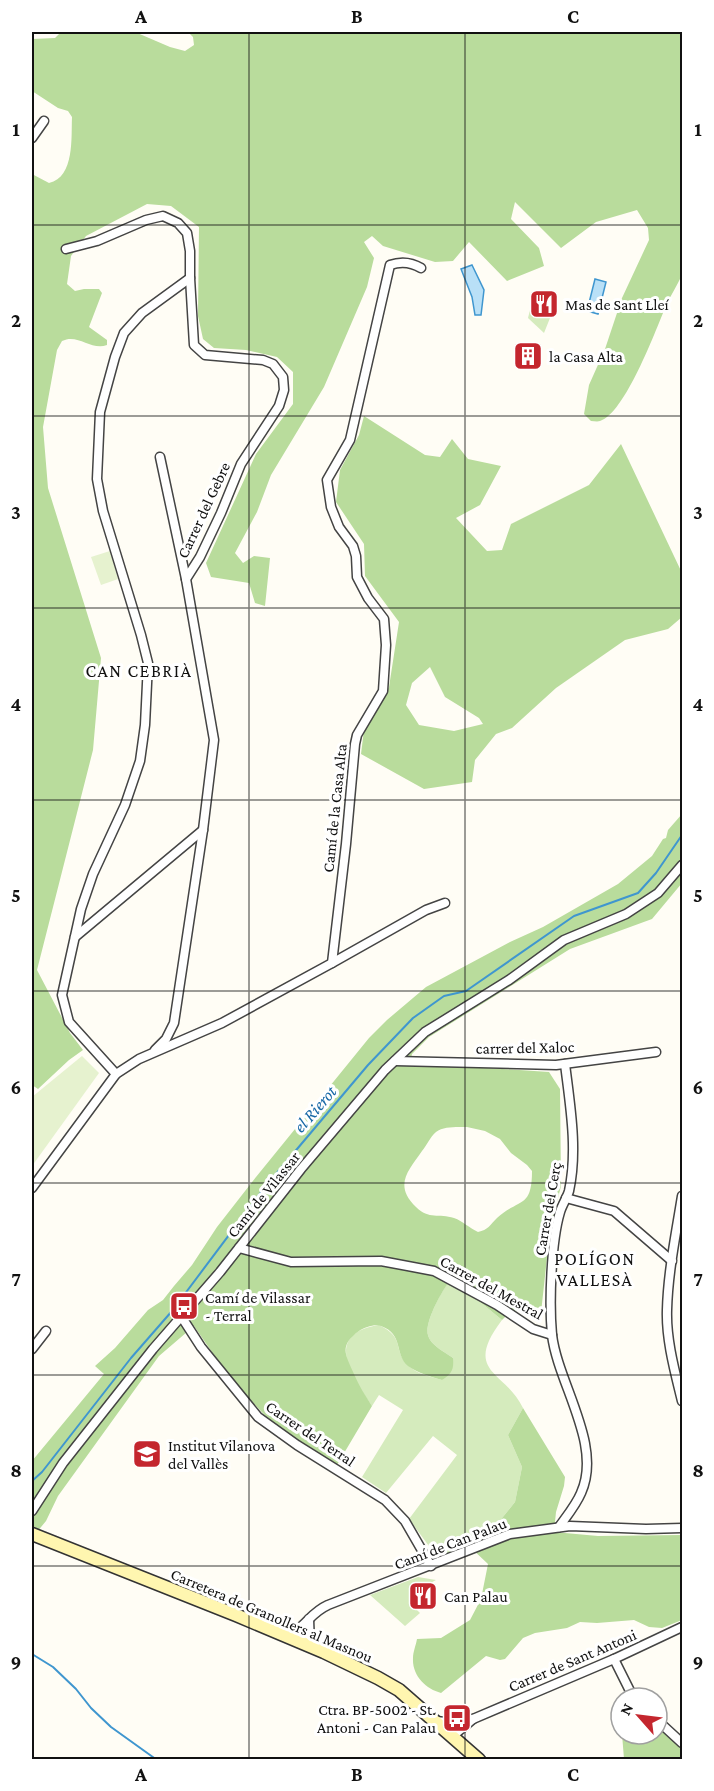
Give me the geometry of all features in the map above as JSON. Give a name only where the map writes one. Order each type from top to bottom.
[{"type":"main road","name":"Carretera de Granollers al Masnou","points":[[32,1534],[310,1646],[389,1684],[435,1721],[457,1728],[468,1749],[479,1760]]},
{"type":"street","points":[[32,138],[44,121]]},
{"type":"street","name":"Carrer del Gebre","points":[[66,249],[97,241],[147,220],[163,216],[178,223],[187,233],[190,251],[194,345],[205,354],[263,360],[273,364],[283,377],[284,390],[279,406],[241,464],[217,522],[186,579]]},
{"type":"street","name":"Camí de la Casa Alta","points":[[332,963],[355,744],[357,735],[383,692],[386,645],[384,619],[368,598],[357,577],[353,546],[339,527],[331,507],[327,480],[350,441],[390,264],[401,262],[414,264],[421,268]]},
{"type":"street","points":[[116,1074],[69,1022],[62,995],[81,909],[93,874],[125,805],[140,761],[145,725],[148,663],[103,511],[97,479],[100,412],[114,357],[124,333],[142,313],[190,278]]},
{"type":"street","name":"Carrer del Gebre","points":[[153,1053],[166,1039],[174,1023],[214,740],[186,579],[160,457]]},
{"type":"street","points":[[75,937],[203,830]]},
{"type":"street","name":"Camí de Vilassar","points":[[32,1511],[35,1503],[63,1463],[301,1169],[395,1061],[425,1032],[509,980],[564,940],[626,914],[658,893],[682,865]]},
{"type":"street","points":[[32,1188],[116,1074],[139,1059],[222,1023],[426,910],[445,903]]},
{"type":"street","name":"carrer del Xaloc","points":[[395,1061],[565,1064],[656,1052]]},
{"type":"street","name":"Carrer del Cerç","points":[[559,1527],[582,1492],[588,1460],[580,1427],[561,1375],[552,1335],[552,1267],[560,1213],[569,1192],[573,1143],[565,1064]]},
{"type":"street","points":[[682,1196],[667,1312],[673,1365],[682,1401]]},
{"type":"street","points":[[566,1198],[614,1211],[672,1261]]},
{"type":"street","name":"Carrer del Mestral","points":[[239,1248],[291,1262],[381,1261],[434,1271],[497,1305],[533,1329],[552,1335]]},
{"type":"street","name":"Carrer del Terral","points":[[182,1316],[201,1347],[258,1417],[297,1445],[385,1500],[405,1521],[431,1566]]},
{"type":"street","points":[[32,1349],[46,1331]]},
{"type":"street","name":"Camí de Can Palau","points":[[285,1636],[300,1629],[316,1610],[510,1534],[570,1526],[682,1528]]},
{"type":"street","points":[[309,1618],[310,1646]]},
{"type":"street","name":"Carrer de Sant Antoni","points":[[457,1728],[682,1627]]},
{"type":"street","points":[[614,1659],[628,1686]]},
{"type":"street","points":[[669,1731],[682,1743]]},
{"type":"green space","points":[[61,32],[135,32],[185,51],[194,45],[193,37],[188,32],[682,32],[682,275],[629,388],[610,415],[600,421],[591,421],[584,414],[589,385],[605,349],[622,298],[649,240],[648,228],[637,210],[596,222],[561,248],[515,202],[511,219],[539,248],[544,266],[507,281],[469,242],[453,261],[435,262],[383,246],[372,236],[364,242],[374,258],[367,287],[324,387],[271,475],[257,512],[235,553],[243,563],[254,556],[270,558],[265,606],[255,603],[249,583],[211,577],[206,563],[256,454],[293,404],[293,372],[277,357],[246,350],[214,348],[203,339],[198,316],[199,227],[171,206],[147,204],[86,236],[71,256],[67,284],[75,291],[99,289],[102,293],[89,327],[107,340],[107,345],[95,346],[74,339],[62,341],[57,350],[43,427],[48,488],[101,658],[93,750],[37,970],[70,1033],[83,1050],[38,1089],[32,1085],[32,174],[49,183],[63,173],[70,155],[72,117],[68,111],[58,108],[32,91],[32,39],[55,38]]},
{"type":"green space","points":[[531,306],[552,313],[544,333],[528,318]]},
{"type":"green space","points":[[364,416],[425,455],[440,457],[452,439],[468,459],[501,466],[480,505],[456,518],[487,551],[502,550],[511,524],[589,485],[621,444],[682,573],[682,617],[668,629],[625,640],[556,688],[512,728],[496,734],[475,760],[472,782],[424,789],[361,754],[364,730],[389,687],[399,622],[365,576],[364,544],[336,502],[340,470],[359,435]],"holes":[[[430,667],[445,697],[479,718],[483,724],[454,731],[419,725],[406,705],[412,683]]]},
{"type":"green space","points":[[110,551],[118,579],[101,585],[91,557]]},
{"type":"green space","points":[[682,814],[682,883],[652,919],[570,949],[429,1037],[412,1054],[410,1063],[549,1072],[560,1089],[561,1186],[550,1230],[541,1313],[533,1315],[518,1310],[509,1313],[502,1320],[479,1301],[449,1282],[434,1307],[427,1330],[429,1339],[453,1358],[452,1371],[442,1380],[420,1373],[408,1366],[401,1356],[393,1334],[381,1326],[367,1327],[352,1336],[346,1346],[348,1362],[372,1406],[337,1465],[273,1424],[229,1377],[194,1326],[159,1356],[58,1496],[46,1521],[32,1538],[32,1461],[104,1374],[95,1366],[115,1348],[148,1310],[163,1300],[192,1265],[217,1227],[256,1177],[369,1038],[426,987],[543,927],[618,884],[652,856],[666,838],[668,830]],"holes":[[[455,1127],[485,1131],[500,1139],[511,1153],[532,1171],[530,1192],[527,1197],[497,1218],[487,1229],[478,1232],[457,1219],[425,1214],[416,1207],[405,1192],[404,1185],[408,1171],[434,1134],[439,1130]]]},
{"type":"green space","points":[[82,1056],[99,1073],[32,1166],[32,1097]]},
{"type":"green space","points":[[449,1281],[502,1320],[491,1337],[486,1351],[486,1361],[523,1408],[508,1435],[522,1467],[515,1502],[498,1523],[470,1547],[437,1557],[409,1519],[457,1455],[433,1436],[386,1493],[362,1477],[403,1410],[379,1395],[372,1406],[350,1370],[346,1347],[351,1337],[362,1330],[379,1325],[393,1334],[403,1359],[411,1368],[424,1375],[442,1380],[453,1358],[429,1339],[427,1330],[434,1307]]},
{"type":"green space","points":[[523,1408],[565,1477],[556,1512],[554,1532],[598,1536],[682,1535],[682,1620],[662,1628],[649,1627],[634,1620],[580,1622],[567,1628],[535,1633],[523,1638],[505,1659],[486,1656],[441,1693],[425,1685],[417,1676],[413,1656],[417,1639],[441,1638],[470,1620],[481,1599],[488,1564],[470,1547],[498,1523],[515,1502],[522,1467],[508,1435]]},
{"type":"green space","points":[[418,1577],[436,1580],[423,1587],[422,1592],[410,1603],[420,1613],[405,1626],[370,1595]]},
{"type":"green space","points":[[669,1737],[682,1748],[682,1759],[624,1759],[623,1746],[669,1746]]},
{"type":"water","points":[[472,265],[484,290],[481,315],[475,315],[472,297],[461,269]]},
{"type":"water","points":[[595,279],[606,282],[598,314],[587,311]]},
{"type":"waterway","name":"el Rierot","points":[[32,1481],[42,1472],[131,1358],[172,1311],[265,1187],[368,1065],[413,1018],[444,996],[466,991],[574,916],[638,893],[656,873],[682,835]]},
{"type":"waterway","points":[[32,1654],[53,1667],[111,1727],[157,1760]]},
{"type":"place","name":"Mas de Sant Lleí","points":[[544,304]]},
{"type":"place","name":"la Casa Alta","points":[[528,356]]},
{"type":"place","name":"Camí de Vilassar - Terral","points":[[184,1306]]},
{"type":"place","name":"Institut Vilanova del Vallès","points":[[147,1454]]},
{"type":"place","name":"Can Palau","points":[[423,1596]]},
{"type":"place","name":"Ctra. BP-5002 - St. Antoni - Can Palau","points":[[457,1718]]},
{"type":"district","name":"CAN CEBRIÀ","points":[[139,671]]},
{"type":"district","name":"POLÍGON VALLESÀ","points":[[595,1269]]}]
